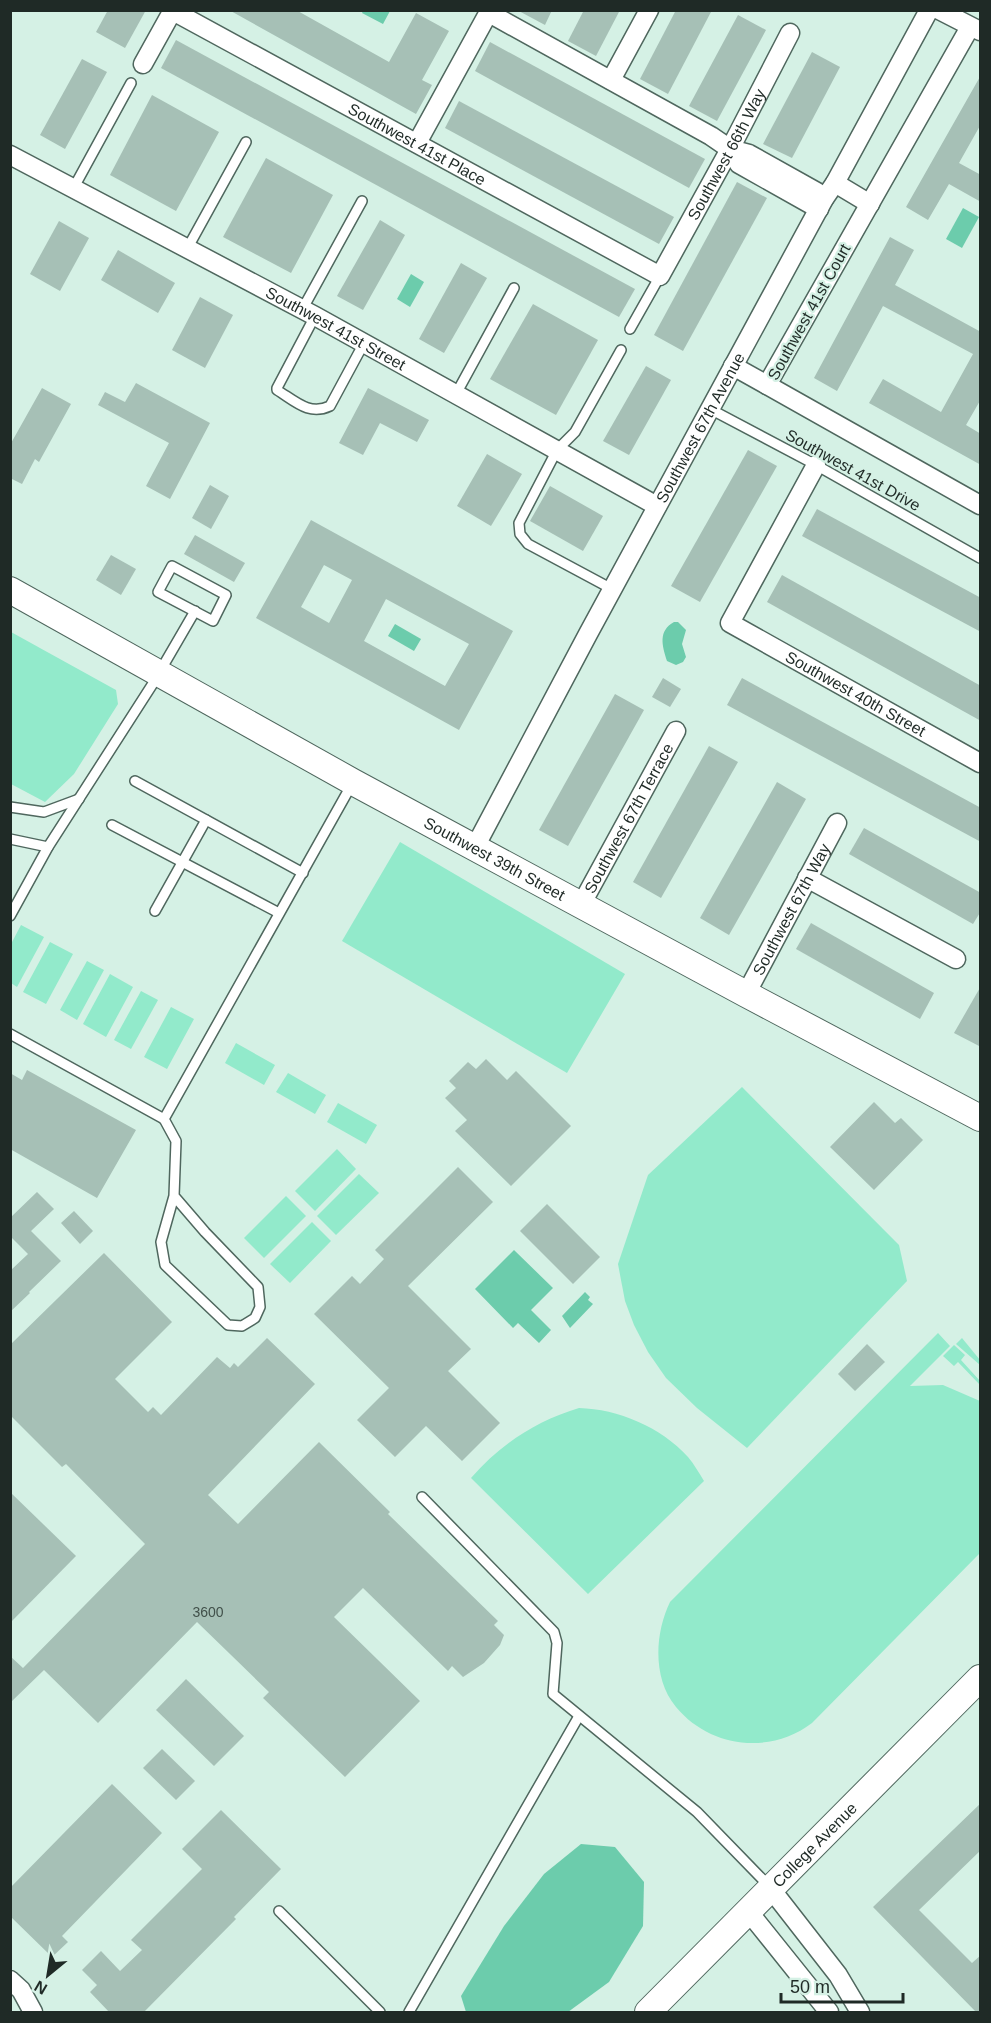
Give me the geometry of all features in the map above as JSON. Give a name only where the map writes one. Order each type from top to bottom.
[{"type":"street","points":[[610,80],[649,10]]},
{"type":"street","name":"Southwest 67th Avenue","points":[[475,847],[657,506],[929,10]]},
{"type":"street","name":"Southwest 41st Court","points":[[939,10],[975,29],[870,204],[767,385],[981,505]]},
{"type":"street","points":[[143,64],[173,11]]},
{"type":"street","name":"Southwest 41st Place","points":[[173,11],[660,276]]},
{"type":"street","points":[[417,143],[489,12],[711,135],[730,149],[739,164],[821,204]]},
{"type":"street","name":"Southwest 66th Way","points":[[660,276],[730,149],[790,33]]},
{"type":"street","name":"Southwest 41st Street","points":[[10,155],[309,313],[657,506]]},
{"type":"street","points":[[835,183],[870,204]]},
{"type":"street","points":[[734,366],[767,385]]},
{"type":"street","name":"Southwest 40th Street","points":[[816,465],[730,623],[981,763]]},
{"type":"street","name":"Southwest 39th Street","points":[[10,590],[353,782],[981,1118]]},
{"type":"street","name":"Southwest 67th Terrace","points":[[581,905],[676,731]]},
{"type":"street","name":"Southwest 67th Way","points":[[746,994],[837,823]]},
{"type":"street","points":[[807,878],[956,959]]},
{"type":"street","name":"College Avenue","points":[[648,2013],[981,1678]]},
{"type":"street","points":[[771,1888],[838,1975],[858,2012]]},
{"type":"street","points":[[748,1911],[829,2013]]},
{"type":"street","points":[[10,1980],[21,1990],[33,2013]]},
{"type":"lane","points":[[73,189],[131,83]]},
{"type":"lane","points":[[187,249],[246,142]]},
{"type":"lane","points":[[362,201],[309,313],[277,390],[311,410],[321,410],[330,406],[364,343]]},
{"type":"lane","points":[[630,329],[660,276]]},
{"type":"lane","points":[[456,394],[514,288]]},
{"type":"lane","points":[[612,589],[528,544],[520,534],[519,523],[557,450],[575,432],[621,350]]},
{"type":"lane","name":"Southwest 41st Drive","points":[[710,410],[816,465],[981,558]]},
{"type":"lane","points":[[171,566],[226,596],[213,621],[195,611],[158,592],[171,566]]},
{"type":"lane","points":[[10,916],[48,847],[158,674],[195,611]]},
{"type":"lane","points":[[135,781],[303,873]]},
{"type":"lane","points":[[164,1119],[353,782]]},
{"type":"lane","points":[[10,807],[44,812],[80,799]]},
{"type":"lane","points":[[155,911],[206,820]]},
{"type":"lane","points":[[112,825],[279,913]]},
{"type":"lane","points":[[10,839],[48,847]]},
{"type":"lane","points":[[10,1034],[164,1119],[176,1142],[174,1196],[161,1242],[165,1265],[228,1325],[242,1326],[255,1318],[260,1307],[258,1287],[174,1196]]},
{"type":"lane","points":[[422,1497],[554,1632],[557,1643],[553,1694],[697,1812],[771,1888]]},
{"type":"lane","points":[[409,2013],[579,1716]]},
{"type":"lane","points":[[279,1911],[380,2013]]},
{"type":"shaded area","points":[[363,10],[390,11],[383,24],[362,13]]},
{"type":"shaded area","points":[[963,208],[979,217],[962,248],[946,239]]},
{"type":"shaded area","points":[[411,274],[424,282],[410,307],[397,299]]},
{"type":"shaded area","points":[[674,622],[678,622],[686,630],[682,644],[686,657],[683,662],[676,665],[667,661],[663,644],[665,630]]},
{"type":"shaded area","points":[[395,624],[421,639],[414,651],[388,636]]},
{"type":"shaded area","points":[[11,632],[116,690],[118,704],[74,774],[45,802],[11,784]]},
{"type":"shaded area","points":[[400,842],[625,974],[567,1073],[342,941]]},
{"type":"shaded area","points":[[21,925],[44,937],[17,987],[11,983],[11,944]]},
{"type":"shaded area","points":[[50,942],[73,954],[46,1004],[23,992]]},
{"type":"shaded area","points":[[87,961],[104,970],[77,1020],[60,1010]]},
{"type":"shaded area","points":[[110,974],[133,987],[106,1037],[83,1024]]},
{"type":"shaded area","points":[[141,991],[158,1000],[131,1049],[114,1040]]},
{"type":"shaded area","points":[[171,1007],[194,1019],[167,1069],[144,1057]]},
{"type":"shaded area","points":[[236,1043],[275,1065],[264,1085],[225,1063]]},
{"type":"shaded area","points":[[288,1073],[326,1095],[315,1114],[276,1092]]},
{"type":"shaded area","points":[[742,1087],[899,1245],[907,1281],[747,1448],[697,1408],[666,1378],[648,1352],[634,1325],[625,1301],[618,1264],[648,1175]]},
{"type":"shaded area","points":[[338,1103],[377,1125],[366,1144],[327,1122]]},
{"type":"shaded area","points":[[337,1149],[356,1169],[315,1211],[295,1191]]},
{"type":"shaded area","points":[[359,1174],[379,1193],[336,1235],[317,1216]]},
{"type":"shaded area","points":[[286,1196],[306,1216],[264,1258],[244,1238]]},
{"type":"shaded area","points":[[312,1222],[331,1241],[290,1283],[270,1264]]},
{"type":"shaded area","points":[[514,1250],[553,1288],[531,1310],[551,1330],[539,1343],[518,1323],[513,1328],[475,1289]]},
{"type":"shaded area","points":[[585,1292],[590,1297],[588,1300],[593,1304],[570,1328],[562,1316]]},
{"type":"shaded area","points":[[938,1333],[950,1346],[910,1386],[943,1385],[980,1401],[980,1553],[812,1723],[778,1740],[759,1743],[723,1739],[706,1731],[690,1721],[676,1707],[663,1683],[658,1655],[659,1641],[661,1627],[670,1602]]},
{"type":"shaded area","points":[[962,1338],[980,1360],[980,1365],[956,1344]]},
{"type":"shaded area","points":[[954,1345],[965,1355],[961,1360],[980,1381],[980,1385],[958,1362],[954,1366],[943,1356]]},
{"type":"shaded area","points":[[579,1408],[624,1416],[652,1429],[677,1446],[688,1457],[704,1481],[588,1594],[471,1478],[494,1455],[520,1435],[563,1413]]},
{"type":"shaded area","points":[[581,1844],[615,1847],[644,1882],[643,1926],[609,1982],[568,2012],[466,2012],[461,1996],[504,1926],[544,1874]]},
{"type":"building","points":[[108,10],[146,10],[125,48],[96,32]]},
{"type":"building","points":[[229,10],[296,10],[389,62],[416,13],[449,31],[422,80],[432,85],[416,114]]},
{"type":"building","points":[[517,10],[552,10],[545,25]]},
{"type":"building","points":[[584,10],[620,10],[596,56],[568,41]]},
{"type":"building","points":[[676,10],[712,10],[668,94],[640,79]]},
{"type":"building","points":[[738,15],[766,30],[717,121],[689,106]]},
{"type":"building","points":[[176,40],[635,289],[619,317],[161,68]]},
{"type":"building","points":[[490,42],[705,159],[689,188],[475,71]]},
{"type":"building","points":[[812,52],[840,67],[792,158],[763,144]]},
{"type":"building","points":[[82,59],[107,72],[65,149],[40,135]]},
{"type":"building","points":[[981,75],[981,124],[959,163],[981,175],[981,202],[949,184],[928,220],[906,207]]},
{"type":"building","points":[[152,95],[219,132],[176,211],[110,175]]},
{"type":"building","points":[[459,101],[674,217],[659,244],[445,128]]},
{"type":"building","points":[[266,158],[333,195],[291,273],[223,237]]},
{"type":"building","points":[[737,182],[767,198],[683,351],[654,335]]},
{"type":"building","points":[[380,220],[405,235],[363,310],[337,296]]},
{"type":"building","points":[[59,221],[89,238],[60,291],[30,274]]},
{"type":"building","points":[[890,237],[914,250],[895,285],[981,332],[981,399],[966,425],[981,434],[981,465],[869,403],[883,379],[941,412],[973,354],[883,306],[837,391],[814,378]]},
{"type":"building","points":[[118,250],[175,283],[158,313],[101,280]]},
{"type":"building","points":[[461,263],[487,278],[444,353],[419,339]]},
{"type":"building","points":[[200,297],[233,315],[205,368],[172,350]]},
{"type":"building","points":[[533,304],[598,340],[556,415],[490,379]]},
{"type":"building","points":[[646,366],[671,380],[629,455],[603,441]]},
{"type":"building","points":[[136,383],[210,423],[170,499],[146,486],[169,443],[98,405],[105,392],[125,402]]},
{"type":"building","points":[[42,388],[71,404],[39,462],[35,459],[22,484],[10,478],[10,445]]},
{"type":"building","points":[[368,388],[429,420],[417,442],[380,423],[363,455],[339,443]]},
{"type":"building","points":[[748,450],[777,466],[700,602],[671,586]]},
{"type":"building","points":[[487,454],[522,474],[491,526],[457,506]]},
{"type":"building","points":[[210,485],[229,496],[211,529],[192,518]]},
{"type":"building","points":[[550,486],[603,516],[583,551],[530,521]]},
{"type":"building","points":[[817,509],[981,598],[981,632],[802,536]]},
{"type":"building","points":[[311,520],[513,631],[459,730],[256,618]],"holes":[[[324,565],[352,580],[329,623],[301,607]],[[386,599],[469,644],[445,686],[364,641]]]},
{"type":"building","points":[[195,535],[245,563],[234,582],[184,554]]},
{"type":"building","points":[[111,555],[136,569],[121,595],[96,580]]},
{"type":"building","points":[[782,575],[981,686],[981,721],[767,602]]},
{"type":"building","points":[[663,678],[681,689],[670,707],[652,697]]},
{"type":"building","points":[[742,678],[981,808],[981,842],[727,705]]},
{"type":"building","points":[[615,694],[644,710],[568,846],[539,830]]},
{"type":"building","points":[[709,746],[738,762],[661,898],[633,882]]},
{"type":"building","points":[[777,782],[806,799],[729,935],[700,918]]},
{"type":"building","points":[[864,828],[981,893],[981,911],[973,924],[849,854]]},
{"type":"building","points":[[811,923],[934,993],[920,1019],[796,949]]},
{"type":"building","points":[[981,986],[981,1047],[954,1033]]},
{"type":"building","points":[[486,1059],[507,1080],[516,1071],[571,1126],[511,1186],[455,1131],[467,1120],[445,1098],[456,1088],[449,1081],[468,1062],[476,1069]]},
{"type":"building","points":[[27,1070],[136,1130],[97,1198],[10,1149],[10,1073],[22,1080]]},
{"type":"building","points":[[874,1102],[895,1123],[901,1118],[923,1140],[874,1190],[830,1147]]},
{"type":"building","points":[[458,1167],[493,1202],[408,1286],[471,1349],[448,1371],[500,1423],[462,1461],[426,1426],[395,1457],[357,1420],[389,1388],[314,1314],[352,1276],[360,1284],[384,1259],[375,1250]]},
{"type":"building","points":[[37,1192],[54,1209],[31,1231],[61,1261],[10,1312],[10,1271],[28,1254],[10,1236],[10,1218]]},
{"type":"building","points":[[547,1204],[600,1257],[573,1284],[520,1231]]},
{"type":"building","points":[[74,1211],[93,1231],[80,1244],[61,1223]]},
{"type":"building","points":[[104,1253],[172,1322],[115,1379],[148,1412],[153,1407],[161,1415],[217,1357],[230,1368],[234,1363],[238,1367],[267,1338],[315,1384],[208,1495],[238,1524],[319,1442],[390,1512],[388,1514],[498,1621],[494,1625],[504,1635],[500,1645],[484,1663],[463,1677],[452,1666],[448,1671],[363,1588],[334,1617],[420,1701],[345,1777],[263,1698],[269,1692],[197,1622],[98,1723],[44,1670],[10,1703],[10,1656],[23,1668],[145,1544],[66,1464],[62,1467],[10,1415],[10,1345]]},
{"type":"building","points":[[867,1344],[885,1362],[855,1391],[838,1374]]},
{"type":"building","points":[[10,1492],[76,1556],[10,1623]]},
{"type":"building","points":[[186,1679],[244,1736],[214,1766],[156,1710]]},
{"type":"building","points":[[162,1749],[195,1781],[176,1800],[143,1768]]},
{"type":"building","points":[[112,1784],[162,1833],[62,1936],[68,1942],[52,1957],[10,1916],[10,1888]]},
{"type":"building","points":[[981,1803],[981,1850],[919,1910],[972,1963],[981,1955],[981,2013],[977,2013],[873,1907]]},
{"type":"building","points":[[221,1810],[281,1869],[234,1917],[236,1919],[143,2013],[110,2013],[90,1992],[97,1985],[82,1970],[101,1951],[120,1971],[142,1950],[131,1940],[202,1869],[182,1849]]}]
